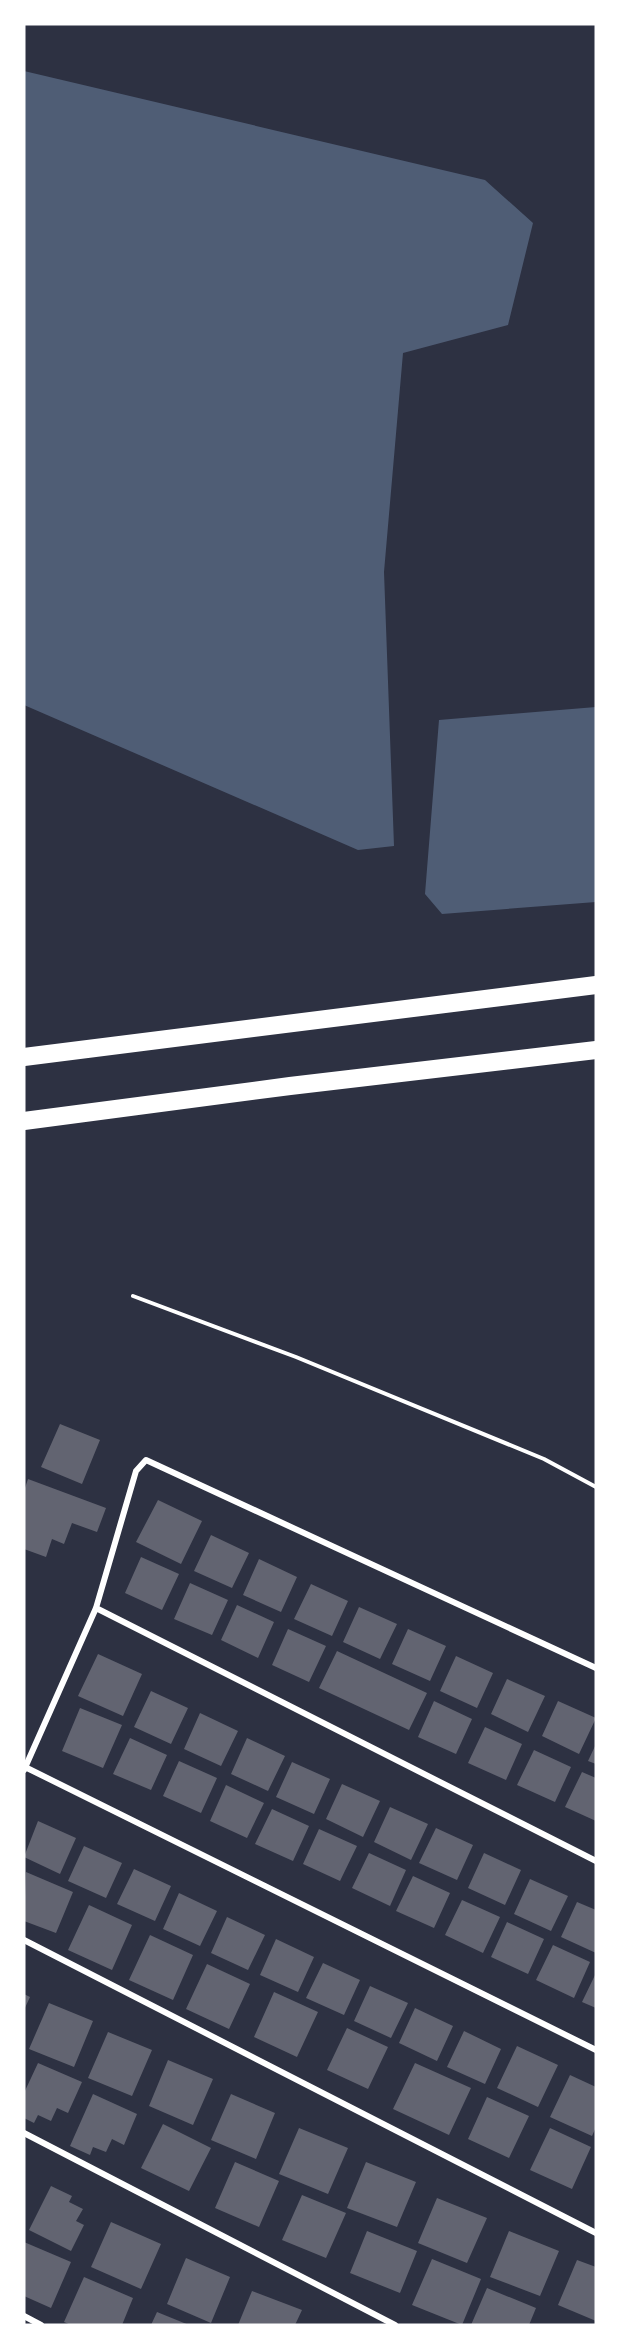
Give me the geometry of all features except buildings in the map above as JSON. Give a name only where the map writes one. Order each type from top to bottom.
[{"type":"highway","points":[[24,1057],[596,985]]},
{"type":"highway","points":[[24,1121],[290,1086],[596,1050]]},
{"type":"street","points":[[596,1668],[152,1461],[142,1462],[136,1471],[96,1608],[25,1768],[596,2050]]},
{"type":"street","points":[[96,1608],[596,1861]]},
{"type":"street","points":[[24,1940],[596,2234]]},
{"type":"street","points":[[24,2133],[395,2325]]},
{"type":"street","points":[[24,2316],[41,2325]]},
{"type":"path","points":[[133,1296],[296,1357],[544,1459],[596,1487]]},
{"type":"water","points":[[24,71],[485,180],[533,223],[508,325],[403,353],[384,572],[394,846],[358,850],[24,705]]},
{"type":"water","points":[[596,707],[596,902],[442,914],[425,894],[439,720]]}]
